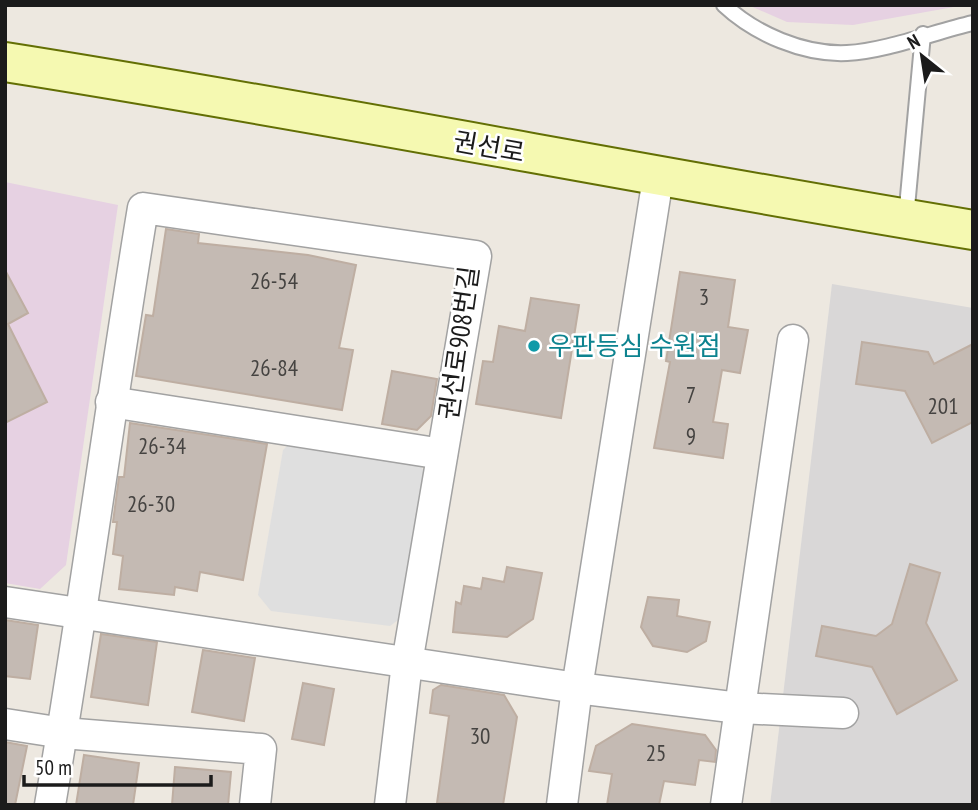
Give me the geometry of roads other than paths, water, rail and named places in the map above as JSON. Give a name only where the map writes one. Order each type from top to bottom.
[{"type":"street","name":"권선로","points":[[5,62],[148,84],[658,178],[973,230]]},
{"type":"street","points":[[562,805],[577,688],[658,178]]},
{"type":"street","name":"권선로908번길","points":[[50,805],[83,615],[111,402],[143,208],[475,256],[442,454],[111,402]]},
{"type":"street","points":[[726,805],[793,340]]},
{"type":"street","points":[[390,805],[407,663],[442,454]]},
{"type":"street","points":[[5,602],[577,688],[739,708],[843,713]]},
{"type":"street","points":[[5,724],[63,733],[261,749],[255,805]]},
{"type":"lane","points":[[724,5],[757,30],[817,51],[847,53],[973,23]]},
{"type":"lane","points":[[906,219],[923,34]]},
{"type":"place","name":"우판등심 수원점","points":[[534,346]]}]
